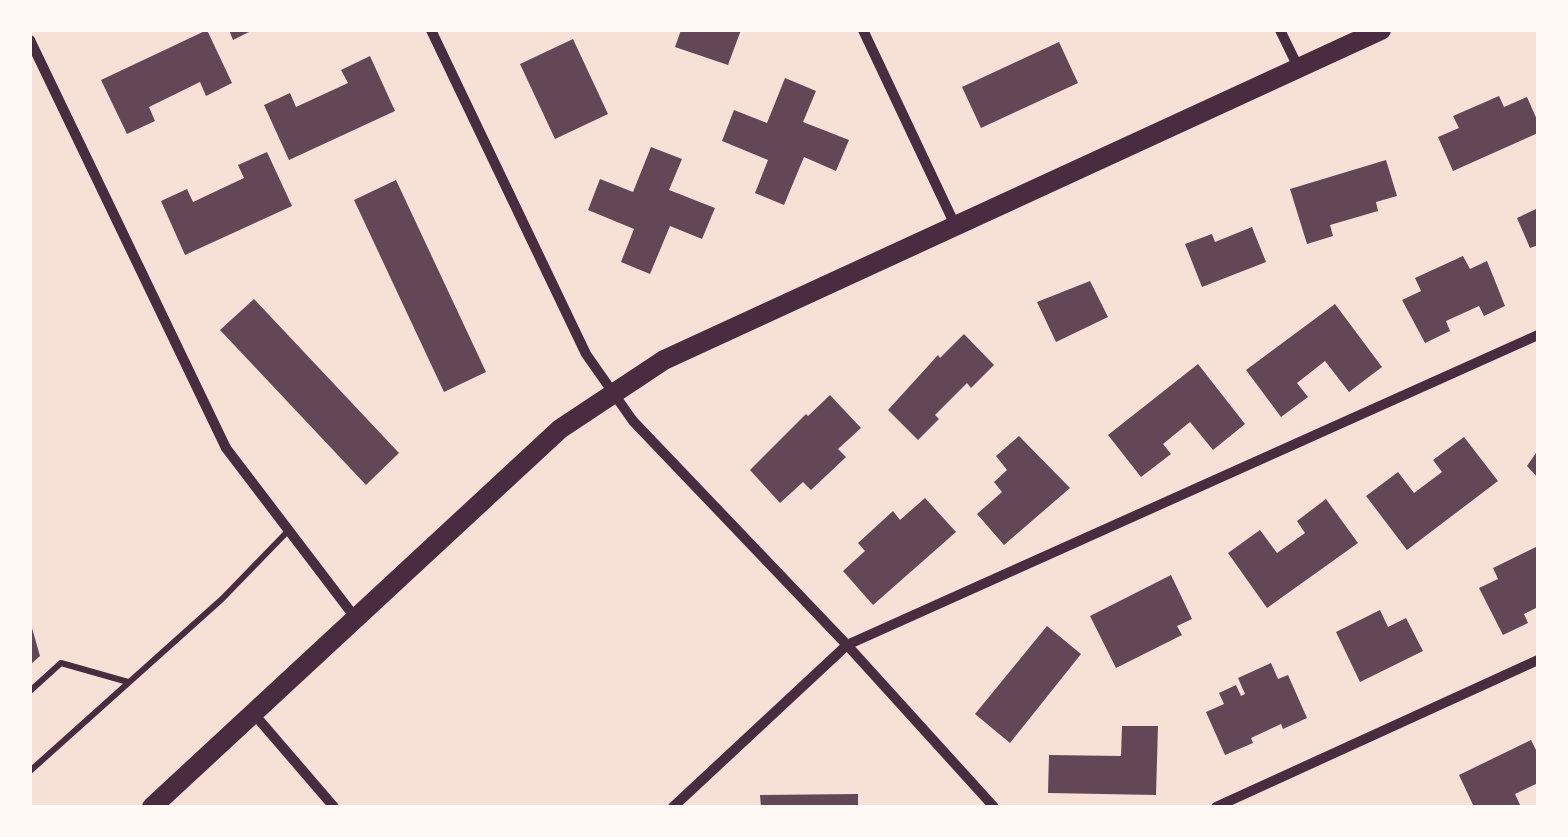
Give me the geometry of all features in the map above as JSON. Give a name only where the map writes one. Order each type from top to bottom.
[{"type":"main road","points":[[152,807],[560,429],[664,360],[1381,30]]},
{"type":"street","points":[[431,30],[586,354],[633,420],[848,645],[994,807]]},
{"type":"street","points":[[863,30],[956,228]]},
{"type":"street","points":[[1280,30],[1298,69]]},
{"type":"street","points":[[30,40],[226,448],[357,620]]},
{"type":"street","points":[[673,807],[848,645],[1538,336]]},
{"type":"street","points":[[1216,807],[1538,660]]},
{"type":"street","points":[[254,714],[334,807]]},
{"type":"lane","points":[[30,771],[222,599],[288,530]]},
{"type":"lane","points":[[30,691],[61,663],[128,682]]},
{"type":"building","points":[[207,30],[232,83],[206,96],[200,82],[149,107],[155,121],[127,134],[101,80]]},
{"type":"building","points":[[229,30],[253,30],[233,40]]},
{"type":"building","points":[[681,30],[741,30],[728,65],[675,47]]},
{"type":"building","points":[[573,39],[608,114],[555,139],[520,64]]},
{"type":"building","points":[[1059,42],[1078,83],[981,128],[962,87]]},
{"type":"building","points":[[370,56],[395,111],[289,160],[264,105],[290,93],[296,107],[348,83],[341,70]]},
{"type":"building","points":[[785,78],[816,91],[803,122],[849,140],[836,171],[804,157],[784,205],[755,193],[768,160],[722,141],[734,110],[767,123]]},
{"type":"building","points":[[1499,96],[1504,107],[1527,97],[1538,122],[1538,133],[1453,171],[1438,137],[1459,128],[1453,116]]},
{"type":"building","points":[[651,147],[682,159],[669,190],[715,208],[702,239],[670,226],[650,274],[621,262],[634,229],[588,210],[600,179],[633,192]]},
{"type":"building","points":[[267,152],[292,206],[185,255],[161,201],[187,189],[193,202],[244,178],[238,165]]},
{"type":"building","points":[[1386,160],[1397,196],[1376,202],[1378,211],[1330,225],[1333,236],[1307,244],[1290,189]]},
{"type":"building","points":[[396,180],[486,372],[444,392],[354,200]]},
{"type":"building","points":[[1538,208],[1538,245],[1530,248],[1517,218]]},
{"type":"building","points":[[1252,227],[1266,262],[1202,287],[1185,244],[1212,234],[1215,242]]},
{"type":"building","points":[[1463,256],[1470,269],[1487,261],[1505,306],[1484,316],[1479,306],[1446,321],[1450,331],[1425,343],[1402,300],[1421,291],[1415,278]]},
{"type":"building","points":[[1090,281],[1108,317],[1056,342],[1037,302]]},
{"type":"building","points":[[254,299],[399,453],[366,485],[220,330]]},
{"type":"building","points":[[1335,304],[1382,367],[1349,392],[1325,361],[1297,383],[1308,397],[1281,417],[1246,370]]},
{"type":"building","points":[[964,334],[994,365],[971,388],[967,383],[935,415],[939,419],[918,440],[888,410],[938,355],[940,358]]},
{"type":"building","points":[[1198,364],[1245,424],[1213,450],[1190,422],[1163,444],[1171,454],[1141,477],[1108,435]]},
{"type":"building","points":[[830,395],[861,428],[838,449],[846,457],[811,490],[803,482],[780,503],[750,470]]},
{"type":"building","points":[[1019,436],[1070,488],[1004,545],[977,514],[1002,492],[994,482],[1007,470],[996,456]]},
{"type":"building","points":[[1464,437],[1498,481],[1407,550],[1366,496],[1398,472],[1414,493],[1442,472],[1433,460]]},
{"type":"building","points":[[1538,450],[1538,478],[1527,466]]},
{"type":"building","points":[[925,498],[956,532],[873,605],[843,571],[865,551],[858,543],[893,511],[900,520]]},
{"type":"building","points":[[1326,499],[1358,543],[1267,608],[1228,553],[1260,530],[1277,553],[1305,533],[1297,521]]},
{"type":"building","points":[[1538,546],[1538,607],[1524,614],[1528,623],[1503,635],[1479,588],[1498,579],[1493,568]]},
{"type":"building","points":[[1171,575],[1192,619],[1177,626],[1182,635],[1116,668],[1090,616]]},
{"type":"building","points":[[1380,610],[1388,627],[1406,618],[1423,651],[1360,682],[1336,632]]},
{"type":"building","points":[[30,621],[40,656],[30,665]]},
{"type":"building","points":[[1047,626],[1081,654],[1010,743],[975,714]]},
{"type":"building","points":[[1271,663],[1278,679],[1288,675],[1307,718],[1283,729],[1281,724],[1251,738],[1253,743],[1225,755],[1206,712],[1224,704],[1219,693],[1236,685],[1241,696],[1245,694],[1238,678]]},
{"type":"building","points":[[1122,726],[1158,726],[1156,795],[1048,793],[1049,755],[1121,756]]},
{"type":"building","points":[[1531,740],[1538,754],[1538,783],[1515,794],[1521,807],[1474,807],[1459,775]]},
{"type":"building","points":[[858,794],[858,807],[761,807],[760,795]]}]
